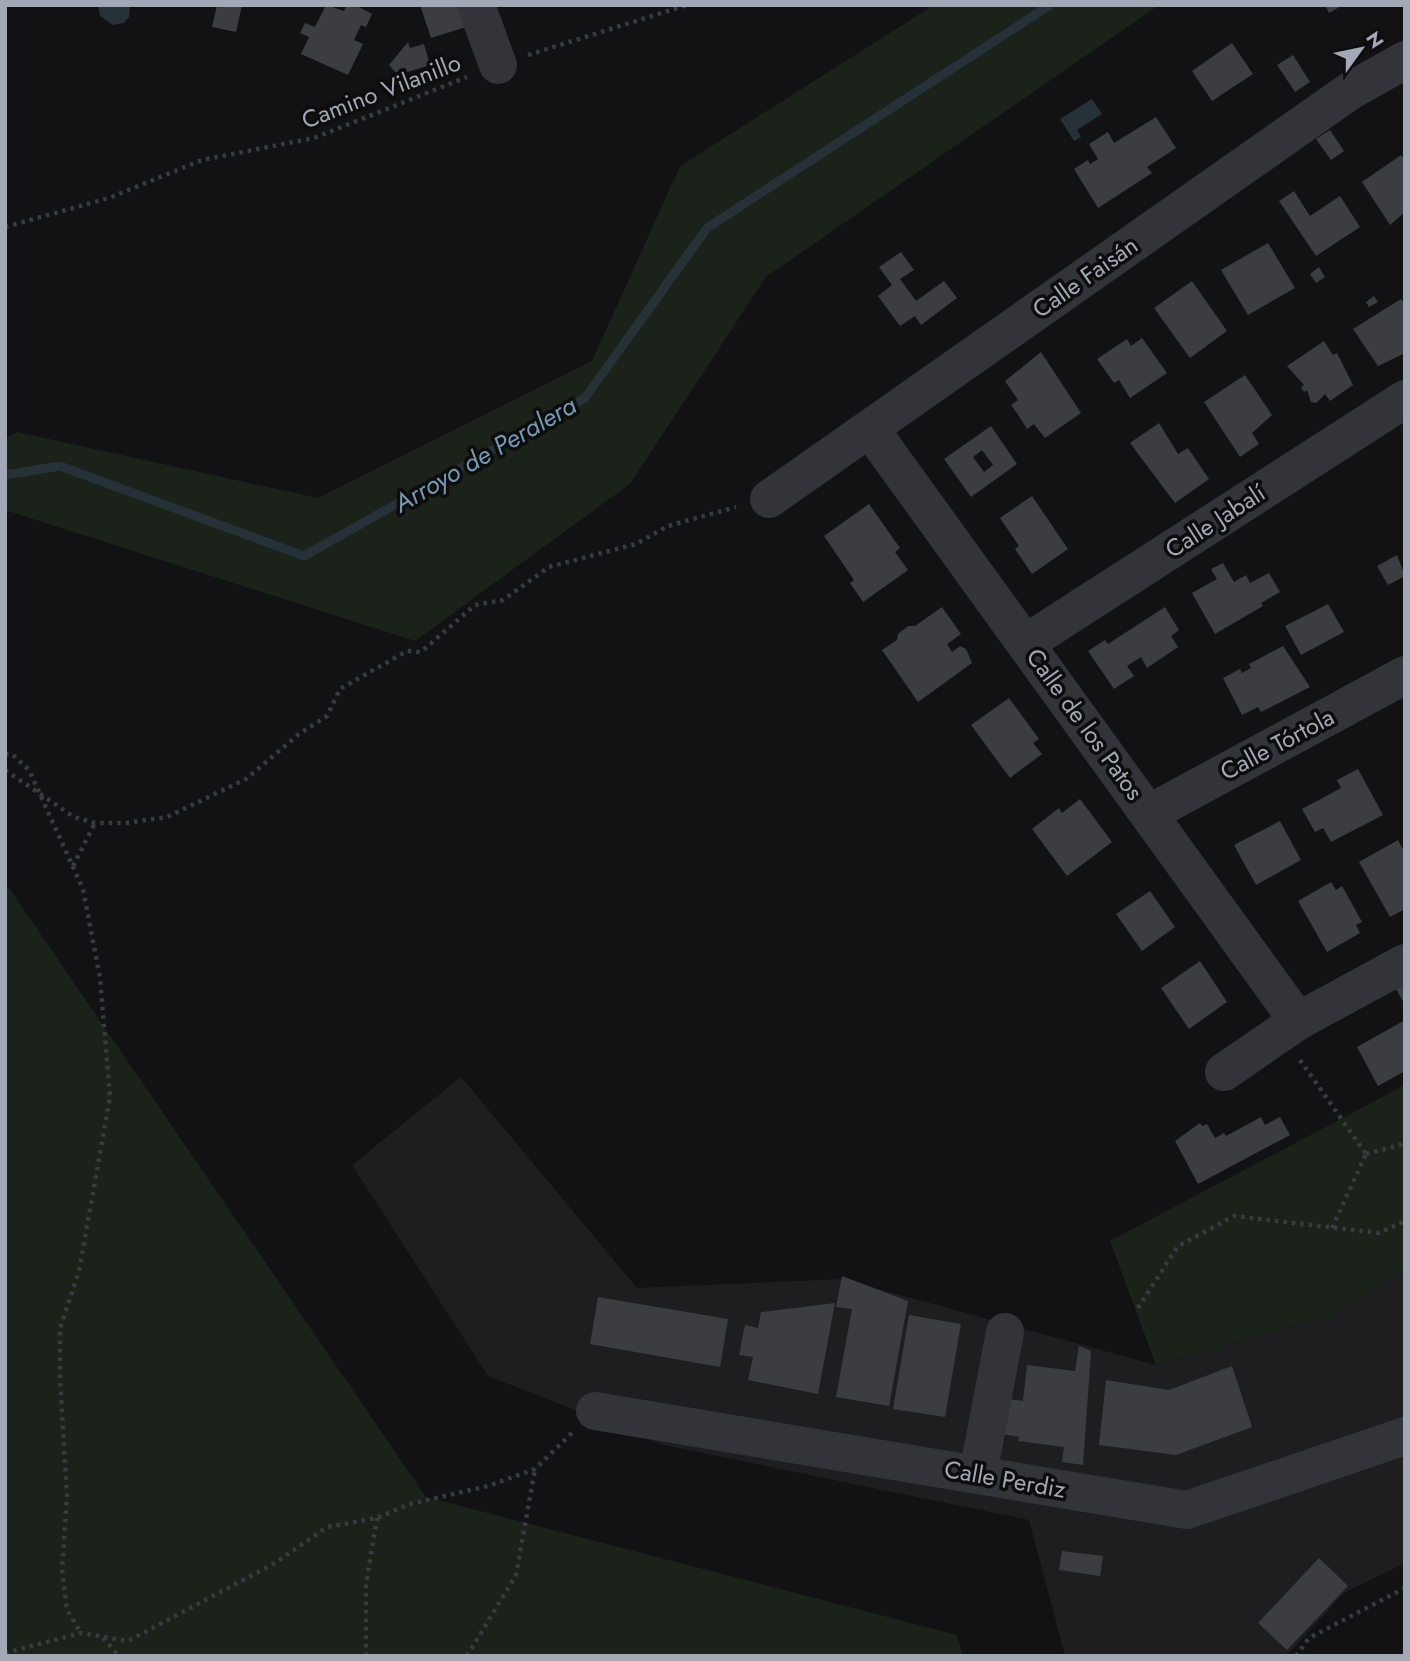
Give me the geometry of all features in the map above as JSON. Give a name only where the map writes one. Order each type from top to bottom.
[{"type":"street","points":[[476,5],[498,65]]},
{"type":"street","name":"Calle Faisán","points":[[769,499],[1350,91],[1405,60]]},
{"type":"street","name":"Calle Jabalí","points":[[1026,643],[1405,399]]},
{"type":"street","name":"Calle de los Patos","points":[[870,429],[1150,813],[1290,1027]]},
{"type":"street","name":"Calle Tórtola","points":[[1150,813],[1405,676]]},
{"type":"street","points":[[1224,1072],[1290,1027],[1405,963]]},
{"type":"street","points":[[978,1474],[1005,1332]]},
{"type":"street","name":"Calle Perdiz","points":[[595,1411],[1187,1510],[1405,1436]]},
{"type":"path","name":"Camino Vilanillo","points":[[5,227],[109,198],[202,160],[314,138],[498,65],[687,5]]},
{"type":"path","points":[[5,770],[74,817],[95,823],[126,824],[167,817],[246,779],[299,734],[327,716],[340,689],[407,651],[421,652],[475,606],[503,600],[550,567],[636,544],[668,526],[769,499]]},
{"type":"path","points":[[5,754],[12,754],[29,770],[83,889],[100,978],[110,1097],[79,1271],[60,1328],[60,1379],[67,1495],[62,1570],[67,1610],[81,1633]]},
{"type":"path","points":[[73,866],[95,823]]},
{"type":"path","points":[[1290,1027],[1366,1154]]},
{"type":"path","points":[[1366,1154],[1400,1145],[1405,1139]]},
{"type":"path","points":[[1332,1228],[1366,1154]]},
{"type":"path","points":[[1138,1308],[1178,1247],[1234,1216],[1379,1233],[1405,1221]]},
{"type":"path","points":[[5,1653],[81,1633],[128,1642],[275,1563],[327,1527],[377,1518],[410,1504],[488,1486],[535,1469],[595,1411]]},
{"type":"path","points":[[467,1656],[516,1575],[535,1469]]},
{"type":"path","points":[[366,1656],[366,1584],[377,1518]]},
{"type":"path","points":[[1296,1656],[1310,1638],[1405,1588]]},
{"type":"path","points":[[101,1636],[119,1656]]},
{"type":"shaded area","points":[[98,5],[130,5],[129,17],[124,23],[113,25],[100,16]]},
{"type":"shaded area","points":[[934,5],[1159,5],[766,277],[630,484],[415,641],[5,510],[5,439],[17,432],[318,498],[592,361],[680,166]]},
{"type":"shaded area","points":[[1092,99],[1102,114],[1077,130],[1081,137],[1074,141],[1060,119]]},
{"type":"shaded area","points":[[5,882],[426,1497],[957,1635],[963,1656],[5,1656]]},
{"type":"shaded area","points":[[461,1077],[637,1288],[842,1279],[1156,1365],[1335,1314],[1405,1271],[1405,1563],[1344,1593],[1286,1656],[1065,1656],[1029,1520],[664,1445],[488,1376],[352,1165]]},
{"type":"shaded area","points":[[1405,1085],[1405,1271],[1335,1314],[1156,1365],[1110,1241]]},
{"type":"building","points":[[217,5],[242,5],[236,32],[212,27]]},
{"type":"building","points":[[326,5],[344,11],[347,5],[355,5],[372,14],[366,27],[361,25],[354,40],[363,44],[348,75],[301,54],[309,37],[300,33],[305,23],[315,27]]},
{"type":"building","points":[[420,5],[459,5],[466,27],[431,38]]},
{"type":"building","points":[[1325,5],[1343,5],[1329,13]]},
{"type":"building","points":[[408,42],[410,48],[424,44],[430,65],[398,75],[389,65]]},
{"type":"building","points":[[1232,43],[1253,74],[1212,101],[1192,71]]},
{"type":"building","points":[[1293,55],[1310,82],[1295,92],[1277,65]]},
{"type":"building","points":[[1156,117],[1176,148],[1147,167],[1152,173],[1098,208],[1074,169],[1088,160],[1090,164],[1098,159],[1089,144],[1108,132],[1114,143]]},
{"type":"building","points":[[1330,130],[1344,151],[1331,160],[1316,139]]},
{"type":"building","points":[[1401,155],[1405,160],[1405,212],[1390,225],[1362,182]]},
{"type":"building","points":[[1294,191],[1310,216],[1340,196],[1360,227],[1316,256],[1279,201]]},
{"type":"building","points":[[1268,243],[1295,288],[1248,315],[1221,270]]},
{"type":"building","points":[[901,252],[914,270],[900,279],[916,301],[944,281],[957,298],[921,325],[915,316],[900,326],[878,296],[892,285],[879,267]]},
{"type":"building","points":[[1319,267],[1325,277],[1316,283],[1310,274]]},
{"type":"building","points":[[1192,281],[1227,331],[1190,358],[1154,308]]},
{"type":"building","points":[[1374,296],[1378,302],[1369,307],[1366,302]]},
{"type":"building","points":[[1401,299],[1405,305],[1405,353],[1378,366],[1353,329]]},
{"type":"building","points":[[1142,338],[1167,373],[1130,398],[1119,380],[1114,383],[1097,359],[1127,339],[1131,346]]},
{"type":"building","points":[[1324,341],[1333,355],[1337,353],[1353,385],[1330,401],[1325,394],[1316,403],[1311,402],[1307,390],[1304,392],[1301,387],[1304,385],[1287,366]]},
{"type":"building","points":[[1041,352],[1081,413],[1045,438],[1034,424],[1027,429],[1011,405],[1018,400],[1005,381]]},
{"type":"building","points":[[1245,375],[1272,415],[1252,433],[1259,444],[1240,457],[1204,402]]},
{"type":"building","points":[[1159,423],[1178,454],[1188,448],[1209,479],[1175,503],[1130,443]]},
{"type":"building","points":[[991,426],[1017,464],[971,497],[944,459]],"holes":[[[982,450],[993,465],[984,472],[973,457]]]},
{"type":"building","points":[[1032,496],[1068,549],[1032,574],[1015,549],[1019,546],[1000,518]]},
{"type":"building","points":[[869,504],[900,548],[895,552],[908,570],[863,602],[850,583],[854,580],[824,536]]},
{"type":"building","points":[[1397,555],[1405,576],[1388,585],[1377,566]]},
{"type":"building","points":[[1223,563],[1234,582],[1246,575],[1250,583],[1269,573],[1280,592],[1261,603],[1263,606],[1215,634],[1192,593],[1217,579],[1211,569]]},
{"type":"building","points":[[1328,604],[1344,632],[1301,655],[1285,626]]},
{"type":"building","points":[[942,607],[961,634],[947,644],[952,652],[960,646],[966,649],[972,663],[918,702],[882,650],[897,640],[898,634],[908,626],[915,626]]},
{"type":"building","points":[[1165,607],[1179,630],[1171,636],[1178,647],[1147,668],[1141,657],[1127,666],[1134,676],[1114,689],[1088,651],[1105,640],[1108,644]]},
{"type":"building","points":[[1283,646],[1310,687],[1261,712],[1258,707],[1242,715],[1223,678],[1240,669],[1242,673],[1251,668],[1249,664]]},
{"type":"building","points":[[1009,698],[1039,739],[1033,743],[1042,754],[1010,778],[971,725]]},
{"type":"building","points":[[1358,769],[1383,815],[1331,842],[1323,828],[1315,832],[1302,809],[1341,788],[1337,780]]},
{"type":"building","points":[[1080,799],[1112,842],[1067,876],[1032,829],[1059,808],[1062,813]]},
{"type":"building","points":[[1280,821],[1301,860],[1256,885],[1234,845]]},
{"type":"building","points":[[1398,840],[1405,853],[1405,909],[1390,917],[1359,862]]},
{"type":"building","points":[[1331,882],[1336,890],[1342,886],[1362,922],[1356,925],[1360,933],[1327,952],[1298,901]]},
{"type":"building","points":[[1150,891],[1175,927],[1142,951],[1116,914]]},
{"type":"building","points":[[1200,961],[1227,1002],[1189,1029],[1161,988]]},
{"type":"building","points":[[1405,985],[1405,1005],[1396,989]]},
{"type":"building","points":[[1405,1020],[1405,1071],[1378,1086],[1357,1047]]},
{"type":"building","points":[[1261,1117],[1265,1125],[1280,1117],[1290,1135],[1198,1184],[1175,1141],[1200,1123],[1202,1126],[1207,1124],[1215,1138],[1224,1133],[1226,1136]]},
{"type":"building","points":[[842,1276],[908,1301],[889,1406],[836,1397],[852,1309],[836,1307]]},
{"type":"building","points":[[598,1297],[728,1319],[720,1367],[590,1344]]},
{"type":"building","points":[[835,1303],[818,1394],[748,1380],[753,1357],[739,1355],[745,1325],[758,1328],[761,1312]]},
{"type":"building","points":[[909,1315],[961,1324],[945,1417],[893,1409]]},
{"type":"building","points":[[1079,1346],[1091,1351],[1083,1465],[1062,1462],[1064,1447],[1018,1441],[1019,1437],[1002,1434],[1008,1399],[1023,1401],[1027,1365],[1075,1371]]},
{"type":"building","points":[[1232,1366],[1252,1427],[1176,1455],[1099,1445],[1106,1380],[1169,1390]]},
{"type":"building","points":[[1062,1551],[1103,1556],[1100,1576],[1059,1570]]},
{"type":"building","points":[[1319,1558],[1348,1586],[1287,1650],[1258,1623]]},
{"type":"waterway","name":"Arroyo de Peralera","points":[[5,475],[60,466],[304,556],[585,398],[707,228],[1050,5]]}]
